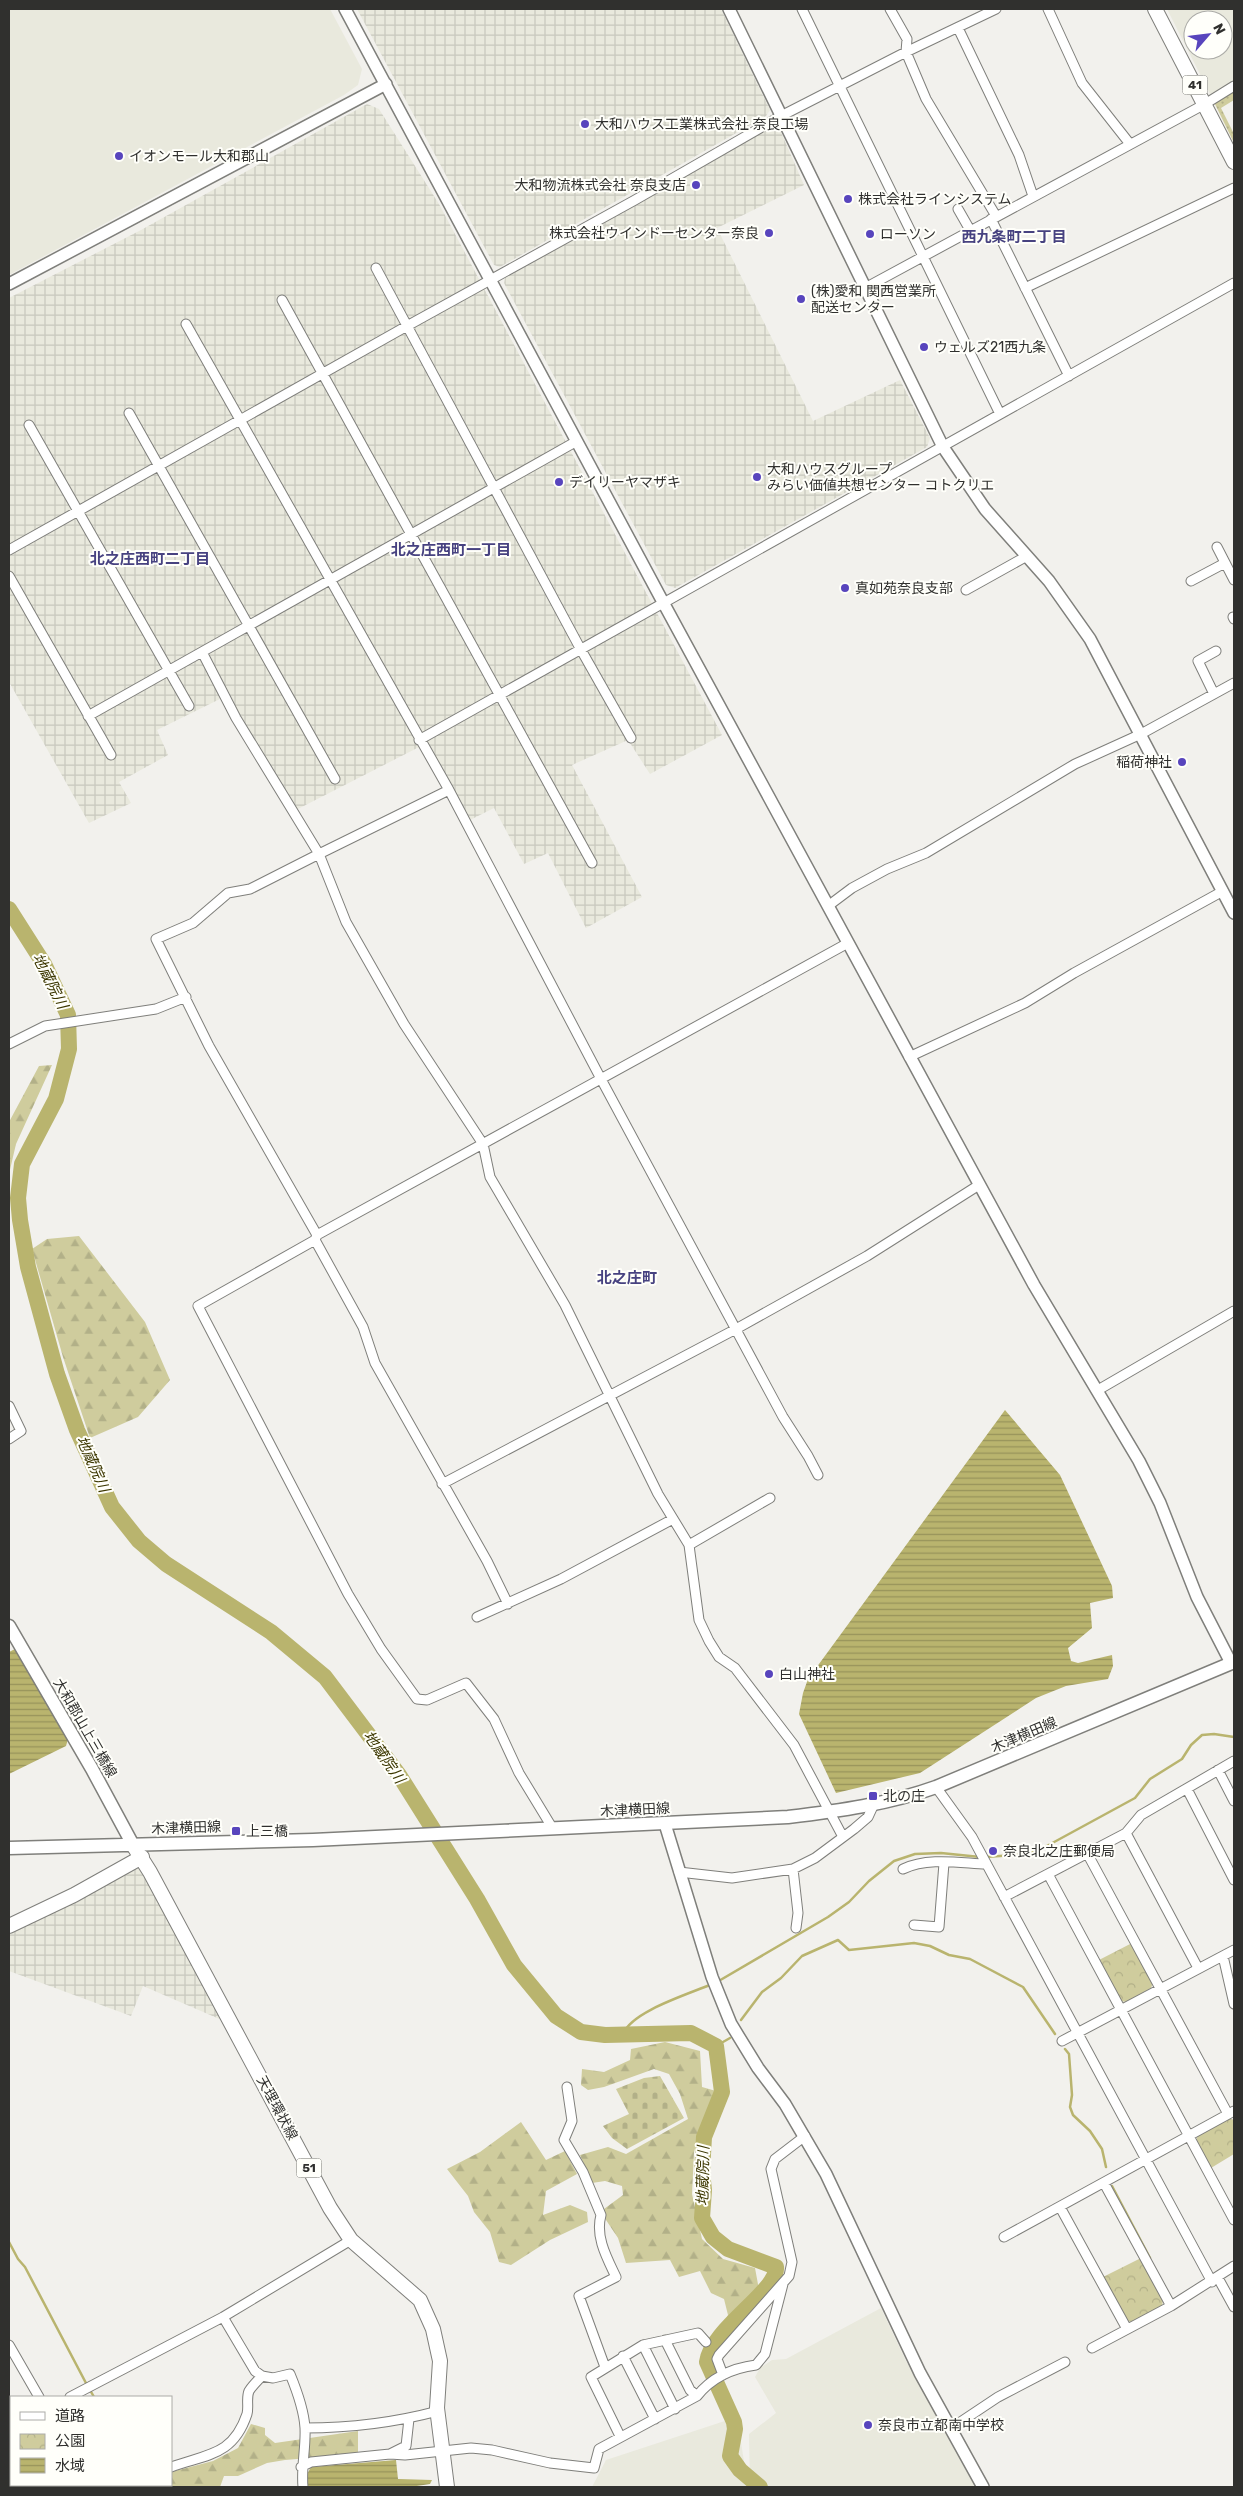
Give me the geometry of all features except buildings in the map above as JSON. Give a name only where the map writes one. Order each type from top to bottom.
[{"type":"main road","name":"41","points":[[1155,9],[1234,162]]},
{"type":"main road","name":"大和郡山上三橋線","points":[[9,1626],[97,1777],[133,1846]]},
{"type":"main road","name":"木津横田線","points":[[9,1848],[133,1846],[665,1824],[788,1818],[829,1812],[913,1795],[936,1787],[1233,1662]]},
{"type":"main road","name":"天理環状線","points":[[133,1846],[142,1857],[330,2208],[351,2240],[420,2300],[433,2329],[440,2361],[438,2411],[447,2487]]},
{"type":"main road","points":[[9,1926],[74,1895],[142,1857]]},
{"type":"street","points":[[345,9],[664,604],[1034,1285],[1140,1461],[1160,1503],[1198,1597],[1233,1662]]},
{"type":"street","points":[[728,9],[782,116],[942,447],[986,510],[1055,589],[1090,639],[1234,913]]},
{"type":"street","points":[[802,9],[1000,414]]},
{"type":"street","points":[[890,9],[907,39],[906,52],[926,99],[994,217],[1069,376]]},
{"type":"street","points":[[9,550],[407,326],[636,200],[782,116],[906,52],[996,9]]},
{"type":"street","points":[[1048,9],[1082,83],[1130,144]]},
{"type":"street","points":[[958,28],[1019,155],[1033,196]]},
{"type":"street","points":[[9,284],[386,84]]},
{"type":"street","points":[[865,288],[1205,104],[1210,99],[1234,86]]},
{"type":"street","points":[[1026,288],[1234,188]]},
{"type":"street","points":[[958,209],[970,230]]},
{"type":"street","points":[[376,268],[580,648],[631,738]]},
{"type":"street","points":[[419,740],[580,648],[664,604],[1234,283]]},
{"type":"street","points":[[282,300],[592,863]]},
{"type":"street","points":[[186,324],[419,740],[449,790],[601,1079],[736,1329],[818,1475]]},
{"type":"street","points":[[129,413],[335,779]]},
{"type":"street","points":[[29,425],[189,706]]},
{"type":"street","points":[[88,716],[577,440]]},
{"type":"street","points":[[1218,547],[1234,580]]},
{"type":"street","points":[[966,590],[1027,556]]},
{"type":"street","points":[[1192,581],[1225,563]]},
{"type":"street","points":[[9,576],[111,755]]},
{"type":"street","points":[[1214,694],[1198,660],[1216,651]]},
{"type":"street","points":[[202,652],[236,718],[319,854],[351,931],[404,1024],[483,1144],[490,1176],[565,1305],[658,1494],[689,1545],[699,1620],[708,1642],[719,1657],[735,1668],[794,1746],[843,1836]]},
{"type":"street","points":[[828,906],[852,888],[926,853],[1074,764],[1141,734],[1234,683]]},
{"type":"street","points":[[449,790],[250,889],[228,893],[193,923],[156,939],[209,1046],[316,1238],[363,1327],[375,1363],[487,1561],[508,1604]]},
{"type":"street","points":[[909,1056],[1024,1003],[1074,973],[1223,891]]},
{"type":"street","points":[[551,1829],[550,1824],[516,1766],[494,1719],[466,1683],[427,1700],[417,1699],[381,1649],[348,1594],[198,1306],[483,1144],[848,943]]},
{"type":"street","points":[[9,1044],[45,1026],[60,1022],[156,1008],[186,997]]},
{"type":"street","points":[[442,1484],[736,1329],[867,1256],[980,1185]]},
{"type":"street","points":[[1098,1390],[1234,1311]]},
{"type":"street","points":[[9,1406],[21,1431],[9,1439]]},
{"type":"street","points":[[689,1545],[770,1498]]},
{"type":"street","points":[[477,1617],[561,1579],[673,1519]]},
{"type":"street","points":[[1004,1897],[1126,1833],[1141,1815],[1234,1761]]},
{"type":"street","points":[[1218,1770],[1234,1801]]},
{"type":"street","points":[[936,1787],[986,1863],[1146,2159],[1215,2280],[1234,2307]]},
{"type":"street","points":[[1187,1789],[1234,1880]]},
{"type":"street","points":[[679,1872],[732,1878],[793,1869],[815,1858],[868,1817],[874,1804]]},
{"type":"street","points":[[665,1824],[714,1982],[735,2030],[805,2136],[826,2174],[920,2373],[983,2487]]},
{"type":"street","points":[[1126,1833],[1198,1968]]},
{"type":"street","points":[[1004,2237],[1231,2112],[1087,1853]]},
{"type":"street","points":[[914,1925],[938,1927],[944,1863]]},
{"type":"street","points":[[904,1869],[916,1864],[986,1863]]},
{"type":"street","points":[[793,1869],[798,1913],[796,1928]]},
{"type":"street","points":[[1048,1874],[1234,2220]]},
{"type":"street","points":[[1062,2041],[1234,1950]]},
{"type":"street","points":[[1223,1956],[1234,2004]]},
{"type":"street","points":[[567,2087],[572,2121],[564,2140],[583,2172],[601,2215],[599,2223],[601,2242],[616,2277],[579,2296],[605,2367]]},
{"type":"street","points":[[721,2376],[717,2353],[789,2276],[792,2262],[771,2169],[775,2159],[805,2136]]},
{"type":"street","points":[[1104,2182],[1171,2306]]},
{"type":"street","points":[[1060,2207],[1127,2330]]},
{"type":"street","points":[[72,2396],[223,2317],[351,2240]]},
{"type":"street","points":[[1092,2348],[1171,2306],[1215,2280],[1234,2266]]},
{"type":"street","points":[[301,2467],[311,2462],[471,2448],[492,2450],[550,2463],[594,2468],[598,2449],[697,2396],[707,2384],[721,2376],[739,2367],[756,2365],[765,2354],[783,2284]]},
{"type":"street","points":[[223,2317],[255,2371],[262,2376],[273,2378],[290,2374],[298,2396],[305,2428],[301,2467],[303,2487]]},
{"type":"street","points":[[620,2436],[591,2377],[643,2345],[698,2333],[706,2342]]},
{"type":"street","points":[[665,2340],[690,2390],[697,2396]]},
{"type":"street","points":[[9,2345],[27,2380],[38,2396]]},
{"type":"street","points":[[643,2345],[675,2409]]},
{"type":"street","points":[[623,2356],[655,2419]]},
{"type":"street","points":[[956,2425],[998,2397],[1065,2362]]},
{"type":"street","points":[[172,2467],[195,2458],[207,2458],[233,2442],[248,2411],[248,2392],[262,2376]]},
{"type":"street","points":[[305,2428],[349,2428],[409,2419],[438,2411]]},
{"type":"street","points":[[390,2454],[406,2446],[409,2435],[409,2419]]},
{"type":"shaded area","name":"イオンモール大和郡山","points":[[9,9],[330,9],[362,69],[358,85],[344,95],[9,275]]},
{"type":"shaded area","points":[[357,9],[721,9],[770,110],[766,116],[500,267],[494,265]]},
{"type":"shaded area","points":[[1167,9],[1234,9],[1234,81],[1210,94],[1193,60],[1233,60],[1233,10],[1183,10],[1183,41]]},
{"type":"shaded area","points":[[367,104],[379,109],[439,204],[722,735],[650,774],[628,740],[572,765],[642,897],[586,928],[548,853],[524,864],[494,808],[470,820],[427,743],[290,813],[222,698],[157,730],[168,755],[119,782],[131,803],[89,823],[9,682],[9,298],[141,230]]},
{"type":"shaded area","points":[[772,127],[780,130],[804,185],[717,228],[813,421],[900,380],[930,438],[927,447],[675,588],[666,585],[504,283],[505,278]]},
{"type":"shaded area","points":[[131,1868],[143,1869],[224,2021],[143,1986],[131,2016],[9,1971],[9,1934]]},
{"type":"shaded area","points":[[881,2308],[906,2361],[976,2487],[758,2487],[750,2483],[749,2434],[776,2413],[755,2377],[760,2368],[772,2360],[786,2359]]},
{"type":"shaded area","points":[[737,2417],[748,2487],[592,2487],[606,2460]]},
{"type":"green space","points":[[1234,91],[1234,100],[1221,108],[1234,134],[1234,143],[1214,102]]},
{"type":"green space","points":[[52,1065],[16,1144],[9,1174],[9,1122],[39,1066]]},
{"type":"green space","points":[[79,1236],[145,1322],[170,1380],[138,1417],[90,1438],[63,1357],[32,1249],[47,1239]]},
{"type":"green space","points":[[1132,1943],[1153,1983],[1151,1988],[1126,2002],[1121,2001],[1099,1960]]},
{"type":"green space","points":[[665,2042],[700,2051],[702,2087],[716,2091],[704,2118],[694,2152],[692,2194],[702,2239],[723,2259],[755,2268],[760,2295],[720,2344],[716,2340],[728,2315],[724,2299],[711,2293],[700,2271],[679,2277],[670,2260],[626,2263],[618,2238],[606,2220],[604,2209],[623,2195],[622,2186],[605,2181],[592,2183],[580,2155],[608,2147],[626,2154],[688,2119],[680,2094],[669,2074],[654,2069],[604,2087],[588,2090],[581,2085],[582,2069],[604,2072],[630,2060],[631,2049]]},
{"type":"green space","points":[[660,2076],[684,2118],[627,2149],[612,2138],[603,2126],[629,2114],[616,2089],[644,2078]]},
{"type":"green space","points":[[1228,2118],[1234,2120],[1234,2154],[1211,2168],[1196,2141],[1198,2135]]},
{"type":"green space","points":[[521,2122],[546,2160],[565,2151],[577,2174],[546,2191],[543,2215],[570,2205],[587,2212],[588,2222],[550,2240],[511,2265],[499,2262],[490,2232],[474,2212],[468,2196],[447,2169],[480,2152]]},
{"type":"green space","points":[[1141,2258],[1163,2300],[1162,2306],[1132,2322],[1127,2321],[1103,2277]]},
{"type":"green space","points":[[251,2424],[265,2428],[265,2435],[275,2443],[358,2431],[358,2454],[267,2463],[238,2476],[224,2476],[220,2487],[158,2486],[172,2486],[172,2472],[213,2461],[238,2448]]},
{"type":"water","points":[[1005,1410],[1060,1475],[1112,1586],[1113,1598],[1090,1603],[1092,1628],[1068,1648],[1071,1661],[1078,1663],[1112,1655],[1113,1666],[1108,1679],[1066,1686],[1036,1698],[920,1773],[836,1793],[799,1714],[808,1679]]},
{"type":"water","points":[[15,1649],[68,1739],[66,1746],[9,1774],[9,1652]]},
{"type":"water","points":[[396,2460],[398,2479],[432,2480],[430,2484],[410,2487],[307,2487],[306,2476],[311,2467]]},
{"type":"waterway","name":"地蔵院川","points":[[9,909],[44,964],[68,1015],[69,1049],[56,1099],[22,1164],[18,1198],[28,1267],[57,1374],[77,1430],[112,1507],[139,1541],[166,1564],[271,1632],[325,1677],[399,1775],[477,1899],[514,1965],[556,2016],[581,2032],[605,2035],[691,2033],[716,2046],[722,2092],[704,2137],[702,2218],[713,2237],[728,2249],[776,2267],[774,2276],[767,2287],[720,2336],[711,2349],[707,2362],[734,2422],[735,2429],[730,2456],[740,2470],[760,2487]]},
{"type":"waterway","points":[[985,1857],[1029,1854],[1045,1847],[1135,1798],[1150,1779],[1182,1759],[1191,1745],[1202,1735],[1214,1734],[1234,1737]]},
{"type":"waterway","points":[[717,1982],[828,1917],[849,1902],[869,1881],[894,1861],[915,1854],[941,1853],[980,1857]]},
{"type":"waterway","points":[[741,2020],[762,1992],[781,1978],[802,1956],[838,1940],[849,1950],[914,1943],[930,1946],[949,1955],[970,1959],[1023,1987],[1055,2034]]},
{"type":"waterway","points":[[623,2034],[628,2026],[637,2018],[649,2011],[712,1984]]},
{"type":"waterway","points":[[716,2046],[730,2038]]},
{"type":"waterway","points":[[1065,2049],[1069,2054],[1072,2095],[1070,2107],[1073,2115],[1090,2131],[1102,2149],[1106,2167]]},
{"type":"waterway","points":[[1112,2186],[1150,2258]]},
{"type":"waterway","points":[[9,2242],[18,2259],[25,2267],[87,2385]]},
{"type":"waterway","points":[[90,2390],[93,2396]]},
{"type":"place","name":"大和ハウス工業株式会社 奈良工場","points":[[585,124]]},
{"type":"place","name":"イオンモール大和郡山","points":[[119,156]]},
{"type":"place","name":"大和物流株式会社 奈良支店","points":[[696,185]]},
{"type":"place","name":"株式会社ラインシステム","points":[[848,199]]},
{"type":"place","name":"株式会社ウインドーセンター奈良","points":[[769,233]]},
{"type":"place","name":"ローソン","points":[[870,234]]},
{"type":"place","name":"(株)愛和 関西営業所 配送センター","points":[[801,299]]},
{"type":"place","name":"ウェルズ21西九条","points":[[924,347]]},
{"type":"place","name":"大和ハウスグループ みらい価値共想センター コトクリエ","points":[[757,477]]},
{"type":"place","name":"デイリーヤマザキ","points":[[559,482]]},
{"type":"place","name":"真如苑奈良支部","points":[[845,588]]},
{"type":"place","name":"稲荷神社","points":[[1182,762]]},
{"type":"place","name":"白山神社","points":[[769,1674]]},
{"type":"place","name":"北の庄","points":[[873,1796]]},
{"type":"place","name":"上三橋","points":[[236,1831]]},
{"type":"place","name":"奈良北之庄郵便局","points":[[993,1851]]},
{"type":"place","name":"奈良市立都南中学校","points":[[868,2425]]},
{"type":"district","name":"西九条町二丁目","points":[[1014,237]]},
{"type":"district","name":"北之庄西町一丁目","points":[[451,550]]},
{"type":"district","name":"北之庄西町二丁目","points":[[150,559]]},
{"type":"district","name":"北之庄町","points":[[627,1278]]}]
